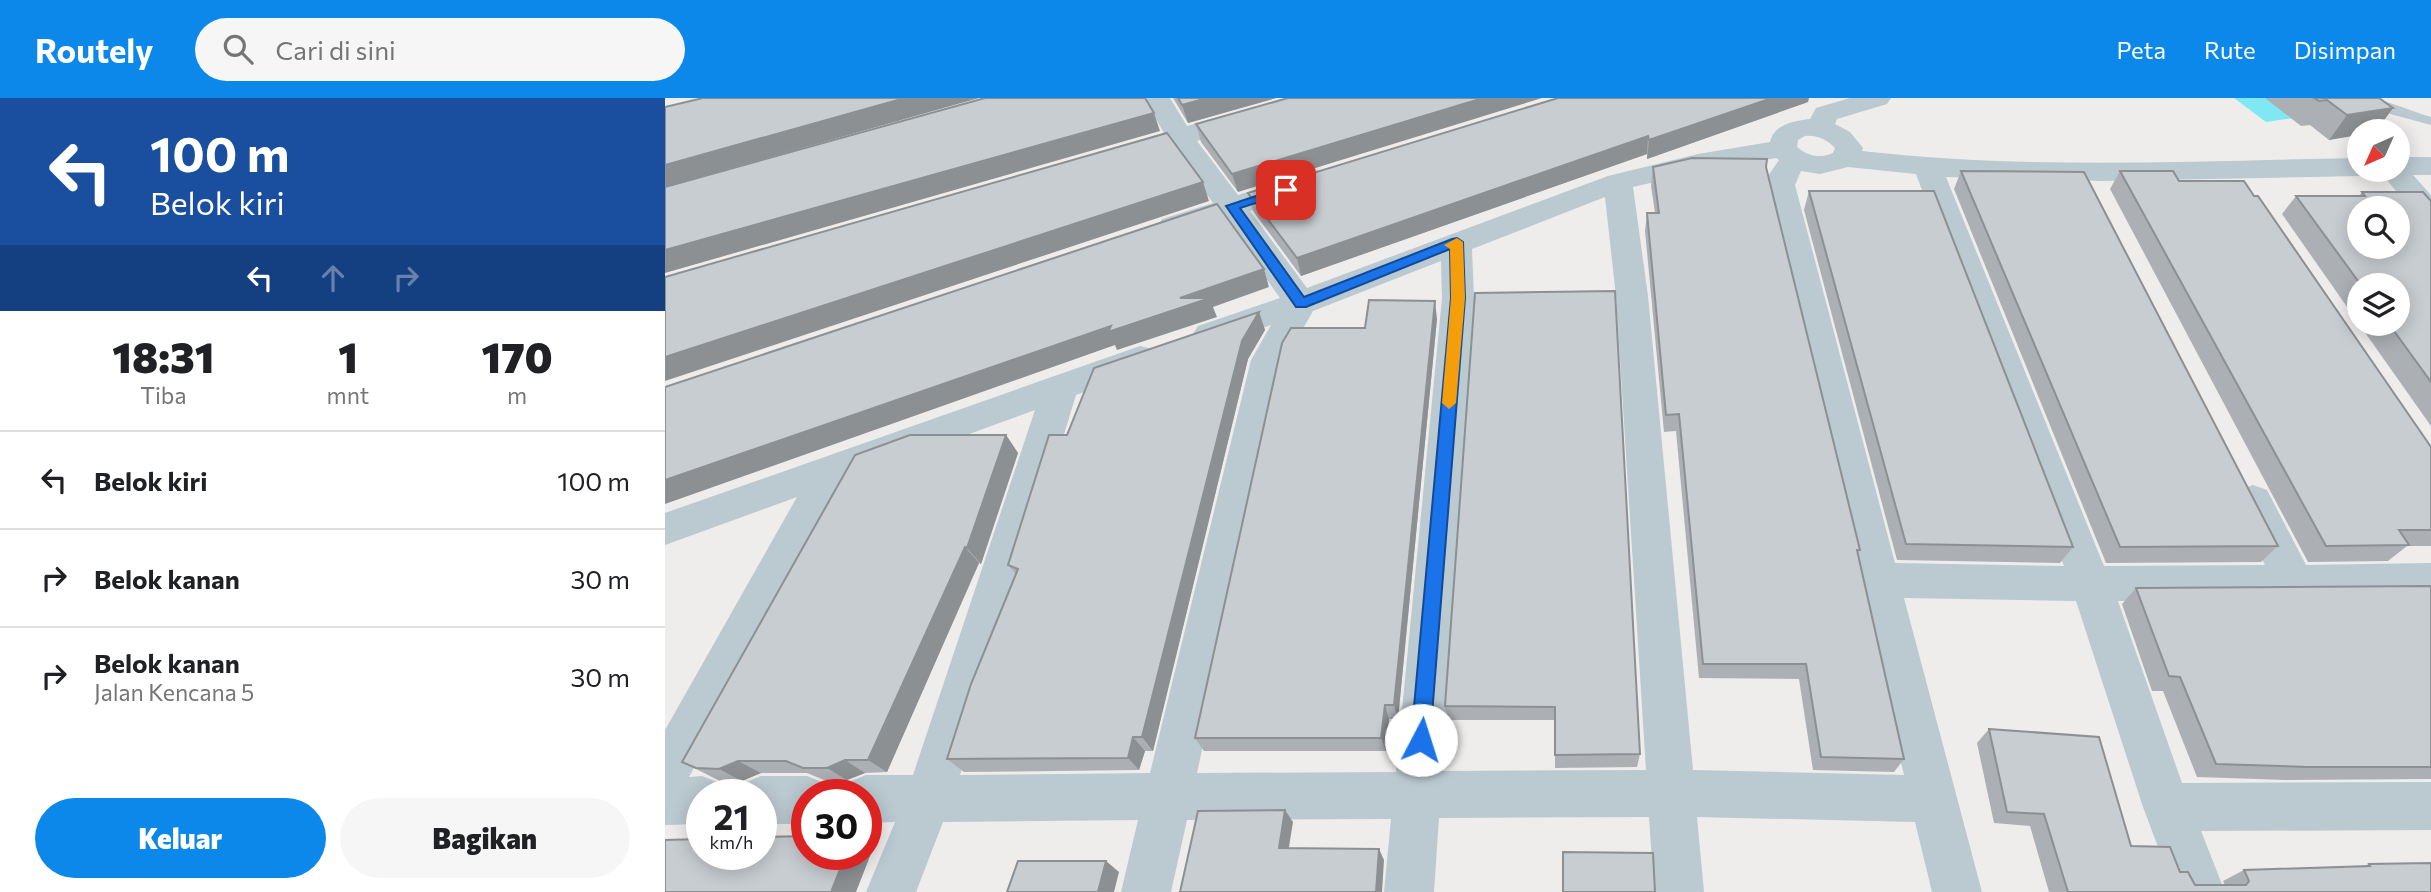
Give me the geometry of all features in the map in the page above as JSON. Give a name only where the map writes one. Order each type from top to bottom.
[{"type":"street","points":[[1157,98],[1180,137],[1301,303]]},
{"type":"street","points":[[1101,160],[1315,98]]},
{"type":"street","points":[[1819,128],[1826,114],[1868,99]]},
{"type":"street","points":[[1846,158],[1849,148],[1845,141],[1830,131],[1799,128],[1785,136],[1789,153],[1780,185],[1957,892]]},
{"type":"street","points":[[665,529],[1061,385],[1301,303],[1618,183],[1698,163],[1789,153],[1804,163],[1826,165],[1846,158],[1929,168],[2084,173],[2347,167]]},
{"type":"street","points":[[2410,166],[2431,166]]},
{"type":"street","points":[[1929,168],[2091,584],[2167,807],[2200,892]]},
{"type":"street","points":[[2233,169],[2256,203]]},
{"type":"street","points":[[2084,173],[2103,210]]},
{"type":"street","points":[[1140,237],[1325,177]]},
{"type":"street","points":[[2403,182],[2431,214]]},
{"type":"street","points":[[1618,183],[1619,297],[1679,892]]},
{"type":"street","points":[[1409,892],[1416,796],[1471,298],[1457,242]]},
{"type":"street","points":[[1146,892],[1268,360],[1301,303]]},
{"type":"street","points":[[891,892],[929,799],[1061,385]]},
{"type":"street","points":[[665,775],[833,468]]},
{"type":"street","points":[[2238,471],[2295,583]]},
{"type":"street","points":[[1879,580],[2091,584],[2431,581]]},
{"type":"street","points":[[882,799],[1168,799],[1670,793],[1934,799]]},
{"type":"street","points":[[665,801],[686,800]]},
{"type":"street","points":[[2167,807],[2429,810]]},
{"type":"lane","points":[[2370,98],[2388,109],[2431,121]]},
{"type":"water","points":[[2234,98],[2284,98],[2308,116],[2266,122]]},
{"type":"building","points":[[703,98],[905,98],[665,165],[665,107]]},
{"type":"building","points":[[985,98],[1145,98],[1154,113],[665,250],[665,187]]},
{"type":"building","points":[[1178,98],[1207,98],[1182,105]]},
{"type":"building","points":[[1288,98],[1483,98],[1232,174],[1196,124]]},
{"type":"building","points":[[1558,98],[1772,98],[1649,140],[1648,136],[1297,258],[1248,193]]},
{"type":"building","points":[[2314,98],[2379,98],[2393,108],[2347,115],[2327,100],[2319,101]]},
{"type":"building","points":[[1167,133],[1203,182],[665,357],[665,277]]},
{"type":"building","points":[[1692,158],[1767,159],[1766,167],[1860,550],[1857,550],[1904,759],[1821,757],[1806,664],[1703,664],[1679,414],[1666,415],[1647,213],[1659,213],[1653,167]]},
{"type":"building","points":[[1961,171],[2084,172],[2278,546],[2120,547]]},
{"type":"building","points":[[2120,171],[2173,171],[2179,181],[2244,181],[2254,196],[2258,196],[2347,325],[2347,336],[2354,336],[2431,447],[2431,530],[2399,530],[2409,545],[2326,546]]},
{"type":"building","points":[[1809,191],[1934,191],[2073,547],[1906,544]]},
{"type":"building","points":[[2362,192],[2423,192],[2431,201],[2431,382],[2398,336],[2410,336],[2410,273],[2352,273],[2296,196],[2347,196],[2347,259],[2410,259],[2410,196],[2365,196]]},
{"type":"building","points":[[1217,204],[1264,269],[1180,298],[1210,298],[1108,332],[1111,326],[665,480],[665,387]]},
{"type":"building","points":[[1615,291],[1640,754],[1555,755],[1555,707],[1445,706],[1475,293]]},
{"type":"building","points":[[1369,300],[1435,301],[1394,705],[1385,705],[1381,738],[1195,738],[1282,343],[1291,328],[1365,328]]},
{"type":"building","points":[[1259,312],[1242,341],[1142,737],[1133,737],[1128,758],[947,759],[971,684],[1018,569],[1008,565],[1049,435],[1067,435],[1094,368]]},
{"type":"building","points":[[910,435],[1006,435],[967,548],[965,547],[868,760],[845,760],[827,768],[803,768],[786,761],[738,761],[719,769],[696,768],[682,762],[855,455]]},
{"type":"building","points":[[2431,586],[2431,767],[2216,764],[2180,677],[2169,676],[2136,588]]},
{"type":"building","points":[[1989,729],[2099,737],[2131,846],[2170,847],[2180,872],[2188,872],[2195,885],[2246,885],[2249,881],[2244,870],[2431,863],[2431,892],[2068,892],[2044,814],[2007,812]]},
{"type":"building","points":[[1285,810],[1279,848],[1379,849],[1376,892],[1180,892],[1198,811]]},
{"type":"building","points":[[791,836],[791,870],[840,870],[831,892],[665,892],[665,840],[686,839],[686,870],[777,870],[777,837]]},
{"type":"building","points":[[1563,852],[1653,853],[1655,892],[1563,892]]},
{"type":"building","points":[[1018,861],[1106,861],[1098,892],[1007,892]]},
{"type":"slow traffic","points":[[1449,403],[1458,298],[1457,242],[1450,245]]},
{"type":"route","points":[[1286,190],[1232,206],[1301,303],[1457,242],[1458,298],[1421,740]]}]
